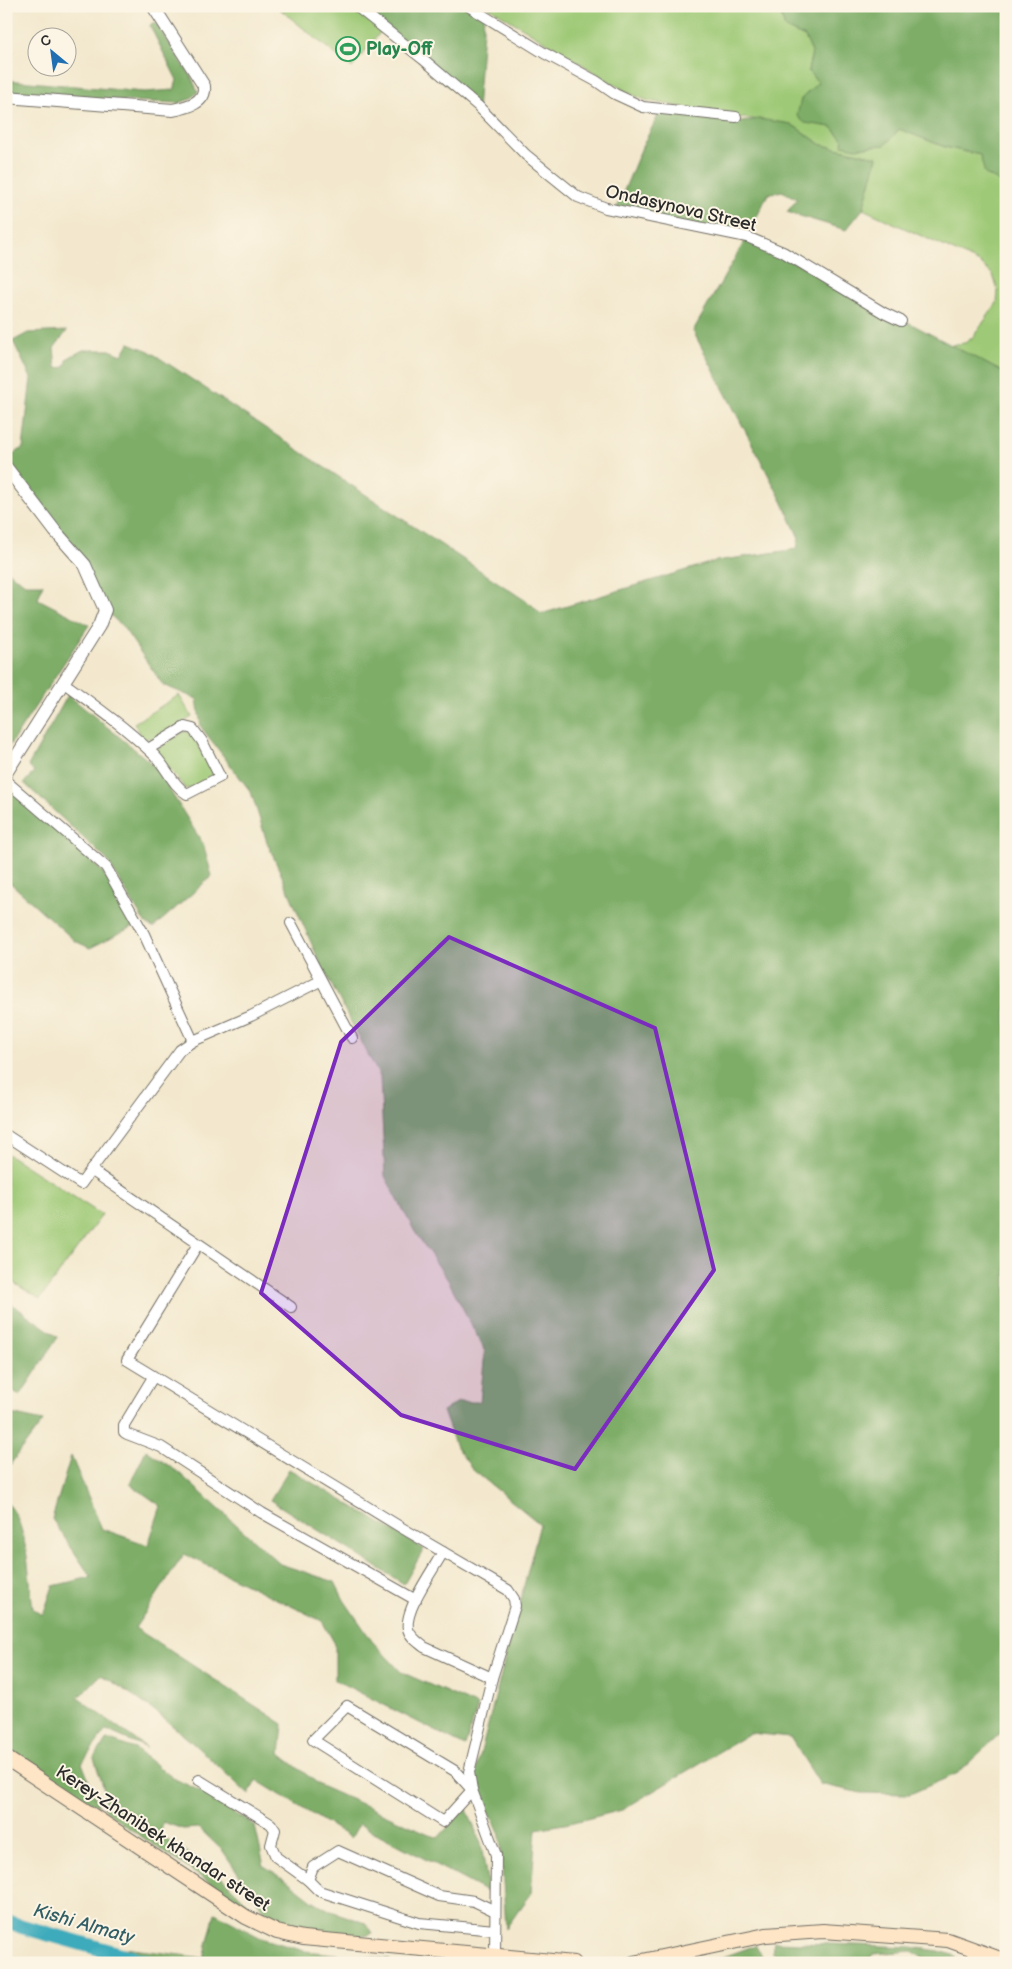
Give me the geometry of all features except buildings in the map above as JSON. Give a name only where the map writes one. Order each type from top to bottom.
[{"type":"main road","name":"Kerey-Zhanibek khandar street","points":[[6,1758],[246,1917],[277,1932],[328,1941],[574,1963]]},
{"type":"main road","points":[[633,1963],[766,1935],[823,1931],[948,1940],[1006,1962]]},
{"type":"street","points":[[6,97],[173,110],[184,108],[201,100],[205,92],[204,86],[153,6]]},
{"type":"street","name":"Ondasynova Street","points":[[356,6],[478,106],[526,155],[578,197],[606,208],[747,237],[783,252],[884,313],[901,321]]},
{"type":"street","points":[[468,6],[615,94],[643,107],[736,118]]},
{"type":"street","points":[[6,466],[55,531],[85,565],[105,610],[99,626],[8,768]]},
{"type":"street","points":[[64,683],[114,720],[148,749],[154,754],[180,790],[187,794],[220,777],[193,729],[185,728],[148,749]]},
{"type":"street","points":[[6,781],[106,867],[144,934],[193,1041]]},
{"type":"street","points":[[291,923],[320,981],[352,1038]]},
{"type":"street","points":[[6,1135],[81,1184],[180,1050],[193,1041],[251,1016],[320,981]]},
{"type":"street","points":[[91,1170],[291,1307]]},
{"type":"street","points":[[198,1244],[127,1360],[508,1590],[514,1599],[515,1606],[511,1624],[492,1678],[468,1772],[472,1790],[496,1855],[495,1955]]},
{"type":"street","points":[[153,1377],[124,1425],[124,1432],[161,1447],[262,1513],[416,1600]]},
{"type":"street","points":[[443,1552],[408,1615],[408,1630],[414,1639],[424,1646],[492,1678]]},
{"type":"street","points":[[348,1706],[455,1771],[472,1790],[443,1822],[313,1740],[348,1706]]},
{"type":"street","points":[[199,1780],[272,1824],[275,1830],[271,1845],[276,1857],[308,1880],[319,1891],[419,1923],[495,1930]]},
{"type":"street","points":[[308,1880],[313,1867],[338,1852],[440,1896],[474,1901],[496,1911]]},
{"type":"highlighted area","points":[[449,937],[655,1028],[714,1270],[575,1469],[401,1415],[261,1293],[341,1042]]},
{"type":"green space","name":"Play-Off","points":[[276,6],[353,6],[382,30],[352,68]]},
{"type":"green space","points":[[356,6],[469,6],[484,16],[477,111]]},
{"type":"green space","points":[[487,6],[778,6],[785,28],[805,37],[812,52],[808,71],[818,82],[815,86],[820,125],[832,127],[843,140],[885,145],[899,129],[945,147],[980,155],[1000,182],[1006,182],[1006,374],[950,345],[965,343],[973,337],[997,303],[998,291],[993,275],[980,263],[863,209],[877,157],[822,145],[791,124],[736,117],[649,101],[630,94]]},
{"type":"green space","points":[[778,6],[1006,6],[1006,182],[1000,182],[985,174],[980,155],[945,147],[899,129],[885,145],[856,148],[842,145],[843,140],[832,127],[805,123],[797,116],[801,99],[818,82],[808,71],[812,52],[805,37],[785,28]]},
{"type":"green space","points":[[152,23],[156,24],[191,76],[198,92],[190,99],[179,103],[101,100],[6,92],[6,80],[144,92],[174,90],[177,80],[150,26]]},
{"type":"green space","points":[[662,108],[736,117],[735,123],[759,119],[791,124],[822,145],[877,157],[863,209],[846,230],[787,212],[797,199],[782,191],[768,194],[747,237],[616,210],[642,147]]},
{"type":"green space","points":[[747,237],[1006,374],[1006,1728],[958,1773],[910,1794],[861,1793],[820,1784],[790,1737],[750,1733],[622,1810],[536,1829],[531,1894],[506,1928],[500,1835],[478,1787],[475,1775],[540,1524],[473,1470],[456,1447],[443,1411],[458,1402],[480,1402],[485,1351],[448,1280],[415,1232],[385,1176],[380,1077],[320,963],[267,842],[251,792],[201,727],[197,699],[163,685],[123,627],[105,610],[85,565],[6,466],[6,459],[23,448],[31,378],[13,341],[28,333],[67,331],[54,348],[56,368],[65,367],[68,358],[83,350],[110,350],[122,355],[129,343],[149,351],[532,605],[541,614],[716,561],[797,549],[799,538],[783,503],[693,331]]},
{"type":"green space","points":[[6,570],[25,584],[43,584],[38,599],[89,625],[6,751]]},
{"type":"green space","points":[[68,695],[155,766],[203,844],[212,876],[153,928],[145,923],[107,860],[24,783],[34,772],[28,766]]},
{"type":"green space","points":[[179,695],[192,717],[153,741],[150,737],[144,740],[134,723]]},
{"type":"green space","points":[[185,731],[193,735],[214,775],[192,788],[186,789],[157,754],[157,749]]},
{"type":"green space","points":[[9,790],[103,872],[134,926],[90,948],[75,941],[6,879],[6,794]]},
{"type":"green space","points":[[6,1153],[102,1215],[40,1299],[6,1278]]},
{"type":"green space","points":[[6,1300],[58,1337],[20,1396],[6,1385]]},
{"type":"green space","points":[[6,1413],[43,1421],[6,1470]]},
{"type":"green space","points":[[146,1450],[178,1472],[280,1564],[335,1582],[344,1600],[372,1641],[401,1672],[478,1706],[465,1746],[335,1680],[335,1644],[322,1621],[184,1554],[135,1628],[283,1724],[280,1754],[321,1786],[438,1838],[466,1807],[481,1844],[489,1893],[359,1824],[351,1838],[256,1780],[249,1795],[160,1715],[101,1675],[78,1698],[147,1748],[106,1730],[82,1763],[99,1807],[6,1747],[6,1502],[19,1522],[23,1536],[33,1609],[43,1615],[53,1586],[91,1577],[52,1519],[71,1456],[102,1529],[148,1545],[161,1506],[130,1484]]},
{"type":"green space","points":[[289,1469],[424,1549],[404,1584],[270,1500]]},
{"type":"green space","points":[[107,1739],[135,1749],[173,1778],[202,1792],[255,1826],[264,1866],[331,1911],[366,1923],[373,1933],[365,1936],[315,1933],[285,1927],[269,1918],[223,1851],[199,1828],[183,1829],[163,1822],[160,1836],[210,1866],[246,1902],[248,1909],[120,1822],[103,1807],[106,1795],[94,1758]]},
{"type":"green space","points":[[215,1913],[261,1938],[304,1951],[389,1959],[391,1963],[112,1963],[124,1948],[204,1958]]},
{"type":"green space","points":[[774,1942],[911,1947],[939,1951],[956,1956],[952,1963],[933,1963],[912,1951],[873,1954],[867,1963],[780,1959],[772,1952]]},
{"type":"green space","points":[[756,1945],[765,1963],[708,1963],[710,1962]]},
{"type":"waterway","name":"Kіshі Almaty","points":[[6,1922],[151,1963]]},
{"type":"place","name":"Play-Off","points":[[348,49]]}]
